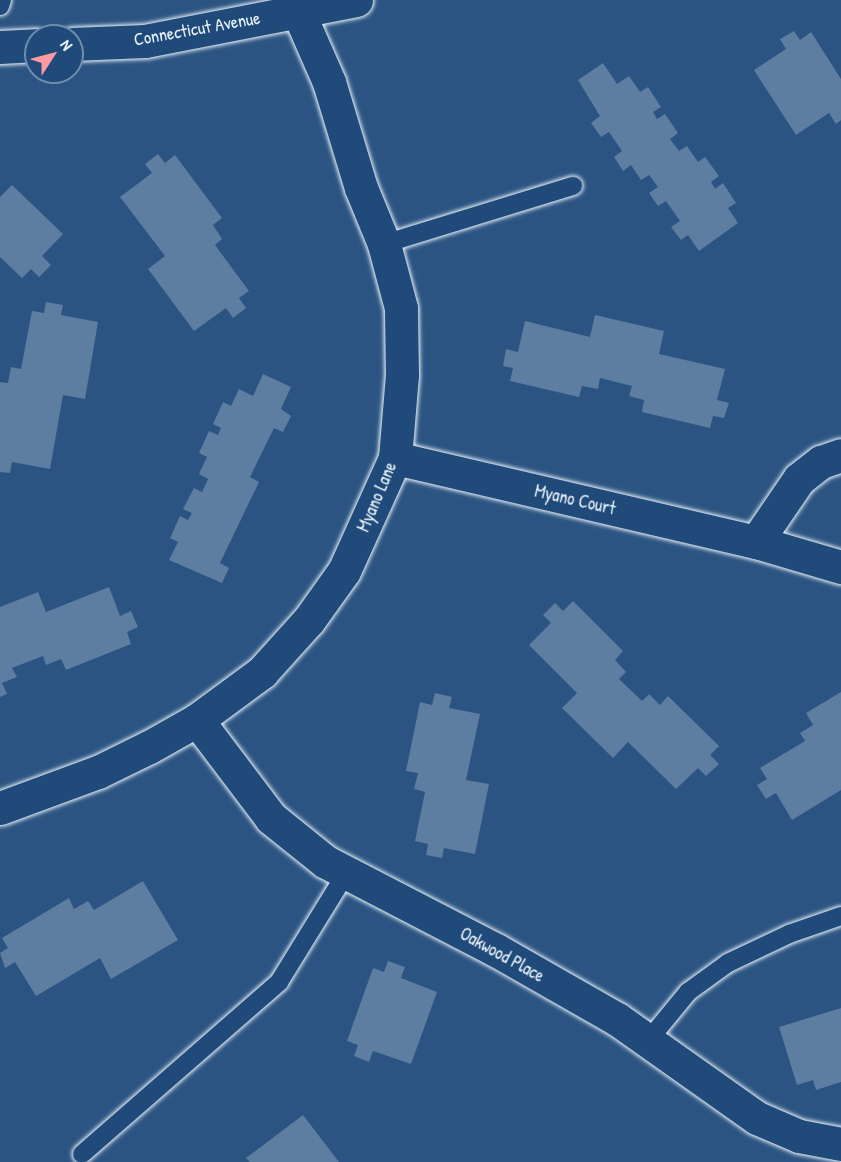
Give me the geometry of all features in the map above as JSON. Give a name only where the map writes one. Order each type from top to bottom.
[{"type":"street","name":"Connecticut Avenue","points":[[84,44],[145,41],[297,5],[356,0]]},
{"type":"street","name":"Myano Lane","points":[[0,808],[98,772],[197,720],[261,672],[309,620],[344,571],[394,458],[402,375],[401,308],[384,244],[361,188],[329,82],[297,5]]},
{"type":"street","points":[[0,47],[24,46]]},
{"type":"street","points":[[756,542],[800,478],[821,462],[841,455]]},
{"type":"street","name":"Myano Court","points":[[394,458],[756,542],[841,567]]},
{"type":"street","name":"Oakwood Place","points":[[197,720],[271,818],[326,862],[496,950],[617,1019],[757,1118],[799,1136],[841,1144]]},
{"type":"lane","points":[[0,6],[2,0]]},
{"type":"lane","points":[[384,244],[573,186]]},
{"type":"lane","points":[[82,1154],[279,982],[347,872]]},
{"type":"lane","points":[[647,1042],[688,992],[728,963],[789,934],[841,916]]},
{"type":"building","points":[[794,31],[800,40],[811,32],[841,79],[841,120],[836,124],[829,113],[796,135],[754,70],[786,49],[780,39]]},
{"type":"building","points":[[603,63],[617,84],[629,76],[640,92],[648,87],[661,107],[653,112],[657,119],[665,114],[678,133],[670,139],[679,151],[687,146],[698,162],[705,157],[719,176],[711,182],[715,189],[723,183],[736,203],[728,208],[738,223],[699,251],[688,235],[681,240],[671,227],[680,221],[666,201],[658,206],[649,193],[658,187],[649,175],[641,180],[631,165],[623,171],[614,157],[622,151],[609,132],[601,137],[591,123],[600,116],[578,80]]},
{"type":"building","points":[[158,154],[165,163],[175,155],[222,218],[213,225],[222,239],[215,245],[249,291],[239,298],[246,308],[233,318],[226,308],[194,331],[148,269],[165,256],[120,197],[152,173],[145,164]]},
{"type":"building","points":[[12,185],[63,234],[42,256],[51,265],[39,277],[31,269],[22,278],[0,257],[0,197]]},
{"type":"building","points":[[46,302],[63,305],[61,315],[98,322],[85,399],[63,395],[50,469],[12,462],[10,473],[0,472],[0,382],[8,383],[11,367],[21,369],[32,311],[44,313]]},
{"type":"building","points":[[595,315],[664,331],[659,354],[725,369],[717,400],[729,403],[724,418],[713,416],[710,428],[642,412],[644,400],[629,396],[632,386],[600,378],[598,389],[582,386],[579,397],[510,381],[513,368],[503,366],[506,349],[518,352],[525,321],[590,337]]},
{"type":"building","points":[[263,374],[291,387],[281,409],[291,416],[283,432],[274,428],[250,477],[259,482],[220,563],[229,568],[222,583],[169,560],[178,542],[170,538],[180,516],[188,520],[192,513],[183,509],[194,488],[202,492],[208,479],[199,474],[207,457],[199,453],[209,431],[218,435],[221,428],[213,424],[223,402],[231,406],[239,389],[253,396]]},
{"type":"building","points":[[109,587],[120,616],[131,611],[138,627],[127,632],[131,644],[66,670],[61,659],[46,665],[43,656],[12,668],[17,677],[2,683],[7,694],[0,697],[0,607],[38,592],[46,612]]},
{"type":"building","points":[[573,601],[623,651],[615,660],[626,672],[619,679],[642,701],[649,694],[660,705],[668,696],[719,746],[710,755],[719,764],[706,776],[698,768],[676,789],[628,742],[613,758],[562,708],[577,693],[529,645],[551,623],[543,615],[555,603],[563,611]]},
{"type":"building","points":[[841,692],[841,790],[792,820],[776,793],[766,799],[757,785],[767,779],[760,768],[805,741],[800,733],[813,725],[806,713]]},
{"type":"building","points":[[435,693],[452,697],[449,708],[480,714],[466,780],[489,784],[475,854],[444,848],[442,858],[426,855],[428,844],[415,841],[425,792],[414,789],[418,773],[406,771],[420,702],[432,705]]},
{"type":"building","points":[[143,881],[178,940],[111,979],[100,958],[36,996],[15,962],[5,968],[0,953],[8,948],[2,938],[69,898],[74,909],[88,901],[94,910]]},
{"type":"building","points":[[388,961],[405,967],[401,978],[437,992],[411,1064],[373,1051],[369,1062],[354,1056],[358,1045],[347,1041],[373,968],[384,972]]},
{"type":"building","points":[[841,1008],[841,1082],[816,1090],[813,1080],[797,1085],[779,1027]]},
{"type":"building","points":[[303,1115],[339,1162],[250,1162],[246,1158]]}]
